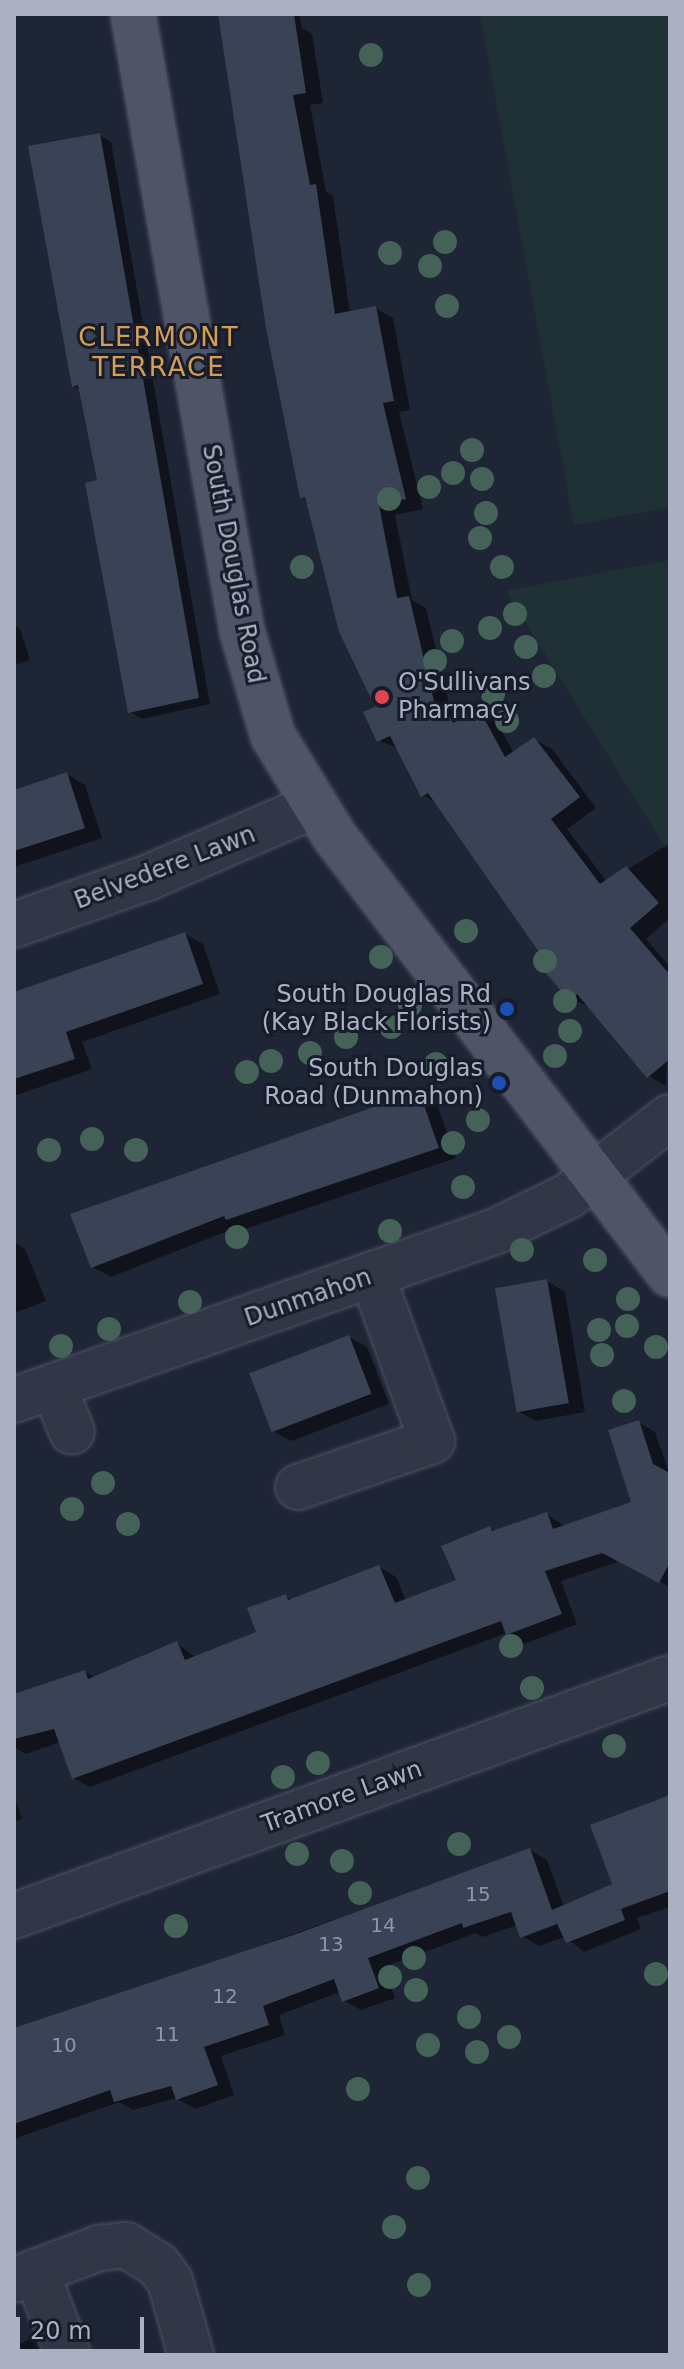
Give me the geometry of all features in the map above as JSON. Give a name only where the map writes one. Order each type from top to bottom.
[{"type":"main road","name":"South Douglas Road","points":[[133,14],[247,656],[273,736],[313,806],[670,1275]]},
{"type":"street","name":"Belvedere Lawn","points":[[14,925],[147,878],[313,806]]},
{"type":"street","name":"Dunmahon","points":[[34,1393],[496,1231],[594,1179],[670,1117]]},
{"type":"street","points":[[298,1487],[432,1441],[372,1275]]},
{"type":"street","points":[[34,1393],[72,1432]]},
{"type":"street","name":"Tramore Lawn","points":[[14,1916],[670,1678]]},
{"type":"street","points":[[68,2355],[25,2276],[99,2248],[126,2245],[158,2265],[170,2281],[191,2355]]},
{"type":"shaded area","points":[[480,14],[670,14],[670,507],[574,525]]},
{"type":"shaded area","points":[[670,560],[670,850],[668,852],[506,591]]},
{"type":"building","points":[[218,14],[294,14],[306,93],[293,95],[310,185],[316,184],[335,314],[376,306],[394,401],[383,403],[406,499],[379,505],[397,598],[409,596],[436,710],[444,705],[453,723],[479,709],[505,757],[534,737],[580,797],[551,819],[600,884],[626,866],[659,903],[630,928],[670,975],[670,1059],[647,1078],[577,994],[570,1001],[543,970],[548,965],[428,793],[421,797],[390,736],[377,742],[363,712],[375,707],[339,632],[305,497],[300,498],[266,328]]},
{"type":"building","points":[[100,133],[199,698],[128,713],[85,483],[97,480],[78,385],[72,387],[28,146]]},
{"type":"building","points":[[67,772],[85,828],[14,851],[14,790]]},
{"type":"building","points":[[185,932],[203,984],[66,1032],[75,1059],[14,1079],[14,992]]},
{"type":"building","points":[[419,1091],[439,1148],[226,1220],[224,1216],[91,1268],[70,1214]]},
{"type":"building","points":[[547,1279],[569,1403],[517,1412],[495,1288]]},
{"type":"building","points":[[349,1335],[372,1394],[272,1432],[249,1373]]},
{"type":"building","points":[[639,1420],[653,1464],[670,1473],[670,1562],[659,1583],[602,1553],[545,1571],[562,1614],[506,1635],[501,1621],[72,1779],[54,1729],[14,1739],[14,1694],[85,1670],[88,1679],[177,1641],[185,1660],[256,1632],[247,1608],[286,1594],[288,1600],[379,1565],[395,1603],[456,1580],[441,1546],[490,1526],[492,1531],[547,1512],[553,1529],[631,1502],[608,1430]]},
{"type":"building","points":[[670,1795],[670,1891],[621,1909],[625,1920],[566,1943],[554,1917],[557,1924],[520,1938],[511,1912],[463,1928],[462,1923],[368,1958],[379,1988],[342,2002],[334,1979],[263,2006],[269,2025],[204,2047],[218,2085],[176,2100],[171,2086],[114,2102],[110,2090],[14,2124],[14,2028],[296,1934],[530,1848],[552,1910],[612,1884],[590,1825]]},
{"type":"place","name":"O'Sullivans Pharmacy","points":[[382,697]]},
{"type":"place","name":"South Douglas Rd (Kay Black Florists)","points":[[507,1009]]},
{"type":"place","name":"South Douglas Road (Dunmahon)","points":[[499,1083]]},
{"type":"district","name":"CLERMONT TERRACE","points":[[159,353]]}]
